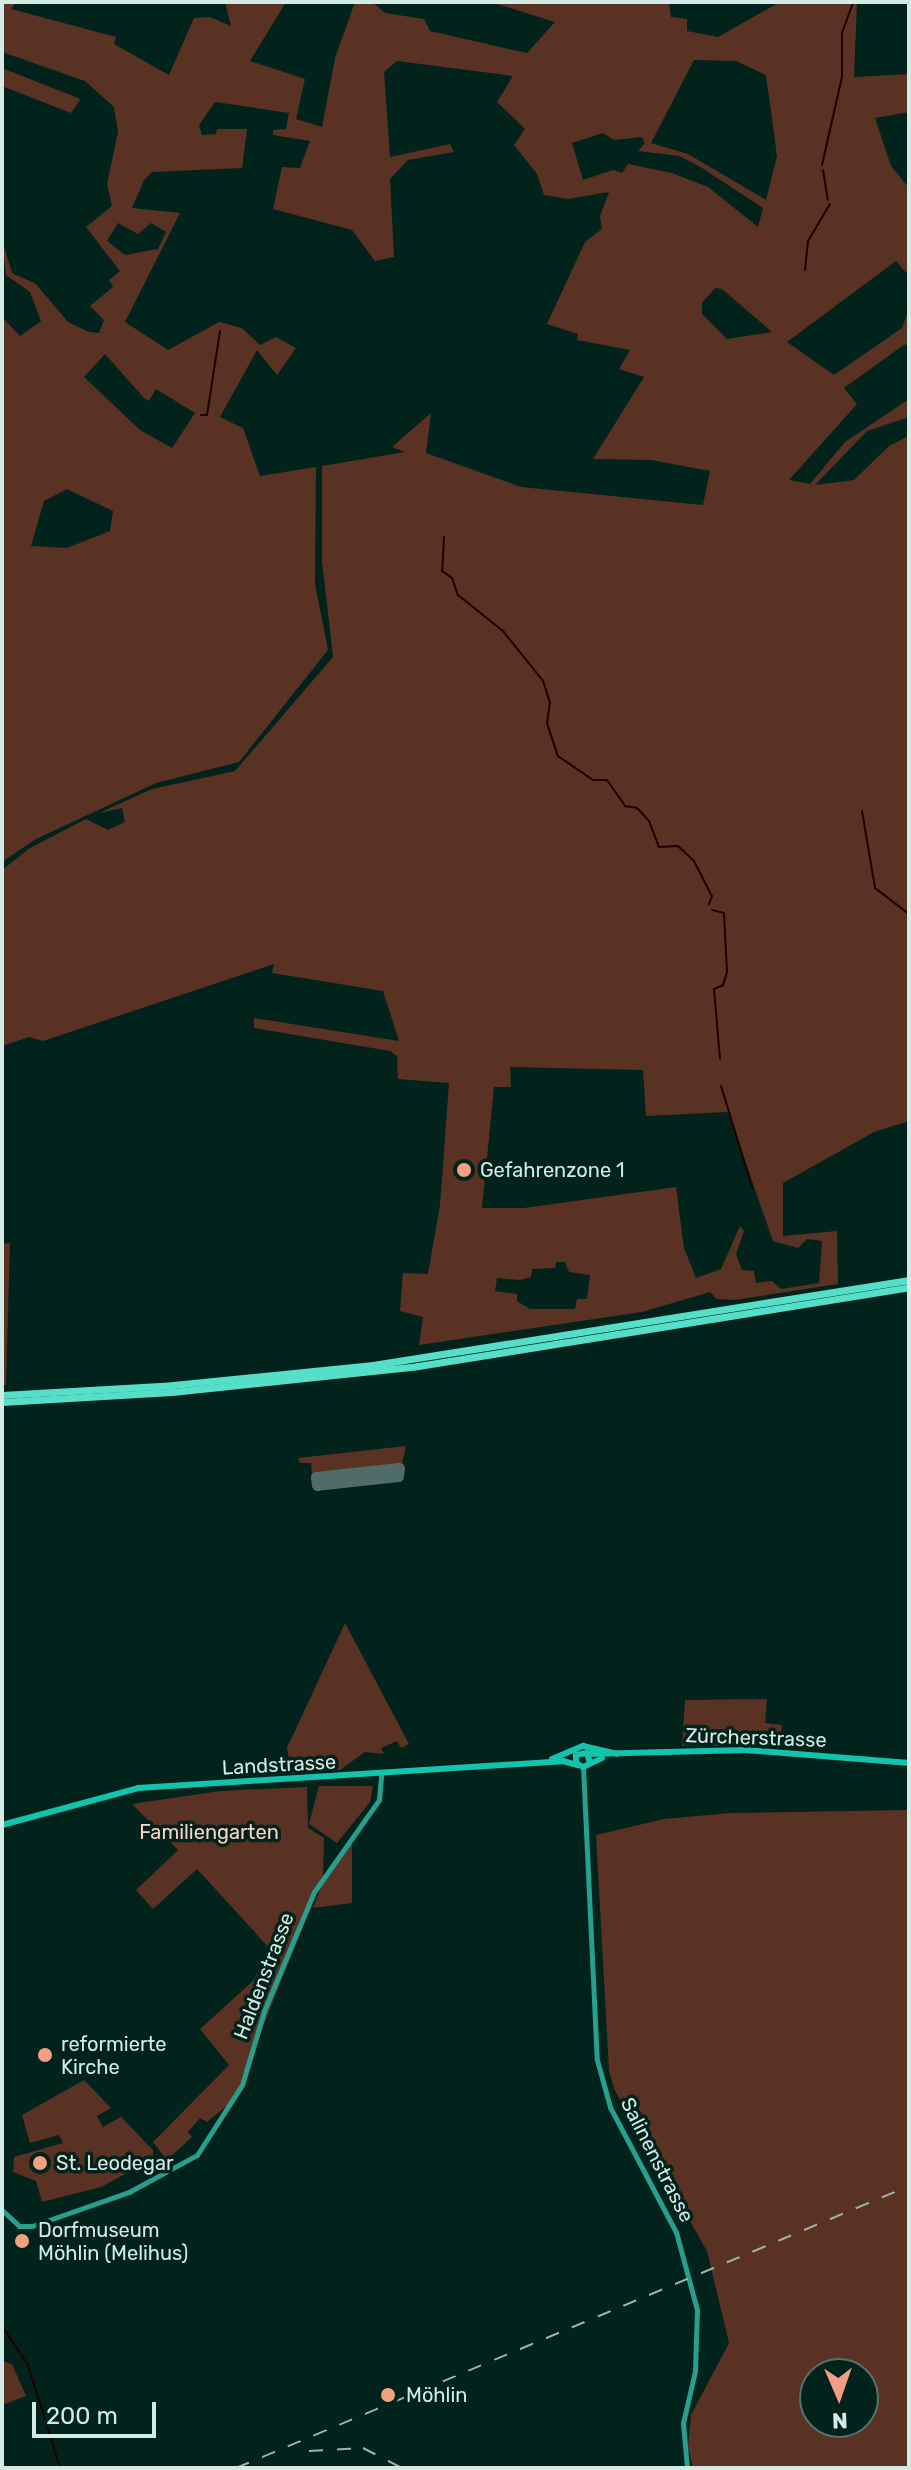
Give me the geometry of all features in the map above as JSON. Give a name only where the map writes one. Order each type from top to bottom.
[{"type":"highway","points":[[2,1402],[361,1374],[909,1280]]},
{"type":"highway","points":[[2,1395],[347,1368],[909,1287]]},
{"type":"main road","points":[[542,1763],[587,1746],[624,1756]]},
{"type":"main road","name":"Zürcherstrasse","points":[[583,1765],[602,1758],[745,1750],[909,1763]]},
{"type":"main road","points":[[576,1755],[589,1754]]},
{"type":"main road","points":[[576,1755],[583,1765],[589,1754]]},
{"type":"main road","name":"Zürcherstrasse","points":[[589,1754],[602,1758]]},
{"type":"main road","name":"Landstrasse","points":[[563,1761],[576,1755]]},
{"type":"main road","name":"Landstrasse","points":[[2,1825],[138,1788],[381,1776],[563,1761],[583,1765]]},
{"type":"street","name":"Salinenstrasse","points":[[583,1765],[597,2060],[610,2107],[676,2232],[697,2310],[695,2371],[683,2423],[687,2468]]},
{"type":"street","name":"Haldenstrasse","points":[[2,2210],[27,2227],[175,2170],[208,2141],[242,2085],[264,2011],[314,1892],[379,1800],[381,1776]]},
{"type":"green space","points":[[2,2],[16,2],[11,9],[116,37],[114,44],[169,75],[194,18],[210,17],[231,26],[225,2],[286,2],[250,61],[305,79],[296,119],[322,127],[335,58],[355,2],[372,2],[385,13],[424,19],[430,31],[527,53],[555,22],[491,2],[669,2],[671,17],[687,19],[687,31],[718,37],[780,2],[857,2],[854,77],[909,74],[909,112],[875,118],[891,166],[909,188],[909,276],[896,261],[787,342],[834,375],[902,328],[909,309],[909,348],[905,344],[844,388],[857,404],[789,480],[810,484],[845,442],[909,399],[909,417],[867,431],[815,485],[854,480],[889,446],[909,436],[909,1121],[874,1132],[783,1183],[783,1236],[837,1231],[838,1284],[735,1300],[717,1299],[710,1292],[642,1312],[419,1345],[423,1317],[400,1311],[403,1273],[428,1274],[440,1205],[449,1083],[398,1079],[397,1056],[390,1051],[254,1028],[254,1018],[399,1041],[383,991],[272,973],[274,964],[43,1041],[29,1037],[2,1046],[2,870],[30,848],[86,819],[108,830],[125,822],[122,808],[99,813],[152,789],[235,771],[333,657],[322,561],[322,466],[405,452],[392,447],[431,413],[426,453],[521,487],[703,505],[710,471],[651,460],[593,459],[644,377],[619,369],[630,350],[577,340],[578,334],[547,324],[585,242],[602,229],[600,216],[609,192],[568,199],[544,195],[537,174],[514,145],[525,129],[497,102],[513,76],[397,61],[384,72],[390,157],[450,144],[454,152],[408,160],[390,179],[394,257],[375,261],[352,230],[273,209],[282,167],[300,168],[310,141],[273,135],[273,130],[286,129],[289,113],[215,102],[199,125],[202,135],[216,134],[217,129],[247,129],[242,168],[152,172],[144,180],[132,208],[180,213],[125,322],[168,350],[219,322],[242,328],[260,345],[276,337],[296,348],[277,375],[257,350],[220,417],[243,428],[260,476],[316,467],[315,584],[328,650],[239,762],[156,783],[36,839],[2,862],[2,317],[20,336],[41,321],[30,292],[6,275],[2,240],[12,273],[36,284],[68,322],[89,332],[99,333],[104,320],[90,306],[113,287],[109,280],[120,271],[86,227],[112,206],[107,184],[118,132],[114,107],[85,81],[2,52]],"holes":[[[694,60],[736,61],[766,75],[777,156],[766,200],[688,154],[651,143]],[[603,133],[614,140],[642,137],[645,143],[638,151],[679,156],[763,208],[758,227],[708,187],[672,173],[628,164],[622,173],[613,170],[583,180],[572,143]],[[118,223],[138,234],[151,223],[166,232],[158,249],[125,255],[107,241]],[[715,288],[722,289],[772,332],[727,339],[702,314],[702,303]],[[105,354],[144,398],[149,401],[156,389],[195,413],[172,448],[140,430],[84,377]],[[67,489],[113,511],[110,531],[67,548],[31,546],[44,501]],[[510,1067],[643,1070],[646,1116],[728,1112],[773,1241],[798,1248],[807,1239],[822,1241],[819,1283],[781,1289],[772,1281],[756,1283],[754,1271],[742,1270],[736,1254],[744,1231],[740,1226],[721,1269],[696,1278],[684,1248],[676,1187],[524,1208],[482,1208],[494,1087],[511,1087]],[[556,1262],[565,1262],[569,1272],[590,1275],[587,1299],[577,1299],[575,1309],[530,1309],[517,1301],[517,1294],[495,1291],[497,1278],[520,1280],[531,1277],[532,1269],[555,1268]]]},
{"type":"green space","points":[[2,68],[80,100],[71,113],[2,86]]},
{"type":"green space","points":[[10,1243],[6,1385],[2,1385],[2,1244]]},
{"type":"green space","points":[[406,1446],[399,1478],[313,1488],[311,1463],[300,1463],[298,1458]]},
{"type":"green space","points":[[345,1623],[409,1744],[401,1748],[397,1741],[381,1748],[384,1754],[365,1752],[340,1770],[292,1774],[287,1748]]},
{"type":"green space","points":[[767,1699],[765,1723],[782,1725],[780,1746],[682,1746],[685,1700]]},
{"type":"green space","points":[[319,1786],[373,1786],[370,1802],[337,1843],[309,1824]]},
{"type":"green space","name":"Familiengarten","points":[[307,1787],[308,1828],[324,1838],[323,1876],[234,2100],[207,2122],[200,2118],[188,2132],[192,2137],[167,2160],[153,2142],[229,2065],[200,2029],[253,1981],[271,1950],[197,1869],[153,1909],[136,1890],[178,1850],[132,1804],[220,1791]]},
{"type":"green space","points":[[909,1810],[909,2468],[693,2468],[688,2446],[691,2415],[729,2343],[707,2251],[614,2089],[609,2071],[596,1835],[664,1819],[731,1813]]},
{"type":"green space","points":[[352,1839],[352,1903],[313,1908],[325,1877]]},
{"type":"green space","points":[[84,2080],[111,2108],[97,2116],[103,2127],[121,2117],[153,2150],[153,2159],[101,2187],[42,2202],[36,2181],[13,2172],[14,2157],[63,2143],[59,2135],[30,2143],[22,2115]]},
{"type":"green space","points":[[3,2361],[12,2364],[26,2396],[2,2405]]},
{"type":"waterway","points":[[822,165],[842,77],[842,33],[853,2]]},
{"type":"waterway","points":[[823,170],[828,200]]},
{"type":"waterway","points":[[805,270],[808,241],[830,204]]},
{"type":"waterway","points":[[201,415],[207,415],[220,331]]},
{"type":"waterway","points":[[444,537],[442,571],[452,578],[458,595],[503,631],[543,681],[550,702],[547,723],[558,756],[593,780],[607,780],[625,806],[637,808],[649,821],[659,847],[678,846],[694,861],[712,896],[709,904]]},
{"type":"waterway","points":[[862,811],[875,888],[909,914]]},
{"type":"waterway","points":[[712,910],[724,913],[727,972],[723,985],[714,989],[720,1059]]},
{"type":"waterway","points":[[721,1086],[752,1187]]},
{"type":"waterway","points":[[2,2326],[28,2365],[60,2468]]},
{"type":"taxiway","points":[[399,1468],[398,1476],[317,1485],[316,1477],[399,1468]]},
{"type":"railway","points":[[236,2468],[909,2186]]},
{"type":"railway","points":[[309,2451],[363,2448],[402,2468]]},
{"type":"place","name":"Gefahrenzone 1","points":[[464,1170]]},
{"type":"place","name":"reformierte Kirche","points":[[45,2055]]},
{"type":"place","name":"St. Leodegar","points":[[40,2163]]},
{"type":"place","name":"Dorfmuseum Möhlin (Melihus)","points":[[22,2241]]},
{"type":"place","name":"Möhlin","points":[[388,2395]]}]
